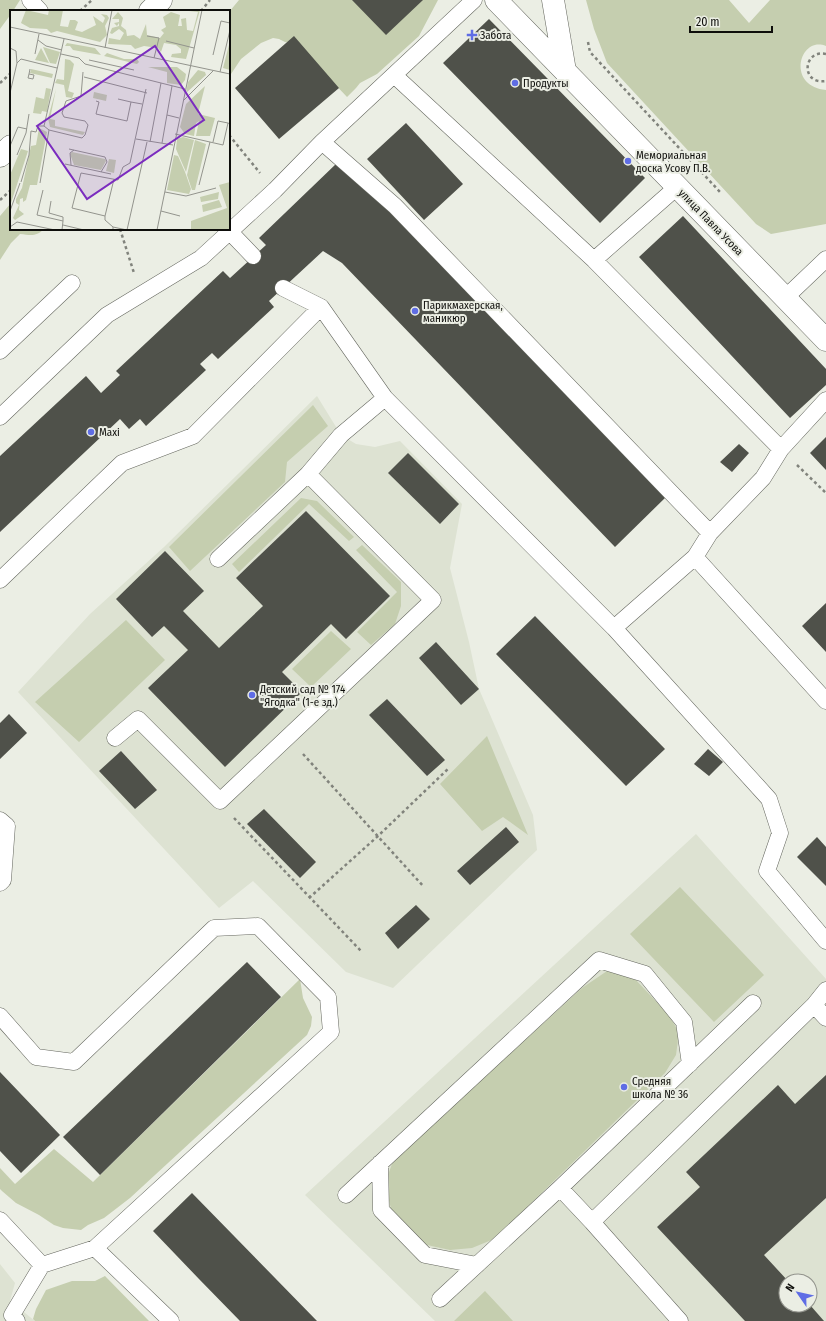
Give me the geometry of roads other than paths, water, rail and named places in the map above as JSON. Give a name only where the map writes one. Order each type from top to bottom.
[{"type":"street","points":[[151,10],[161,0]]},
{"type":"street","name":"улица Павла Усова","points":[[496,0],[826,340]]},
{"type":"street","points":[[553,0],[565,72]]},
{"type":"street","points":[[0,156],[10,147]]},
{"type":"lane","points":[[30,0],[39,10]]},
{"type":"lane","points":[[0,417],[107,315],[201,258],[275,190],[322,142],[474,0]]},
{"type":"lane","points":[[394,75],[594,260],[781,449]]},
{"type":"lane","points":[[322,142],[395,206],[710,533]]},
{"type":"lane","points":[[594,260],[677,187]]},
{"type":"lane","points":[[230,232],[253,256]]},
{"type":"lane","points":[[785,298],[826,259]]},
{"type":"lane","points":[[0,351],[72,283]]},
{"type":"lane","points":[[282,288],[321,307],[385,398],[614,628],[769,799],[780,833],[767,871],[826,941]]},
{"type":"lane","points":[[0,580],[122,463],[192,436],[321,307]]},
{"type":"lane","points":[[218,560],[308,474],[341,435],[385,398]]},
{"type":"lane","points":[[614,628],[695,557],[710,533],[763,478],[781,449],[826,400]]},
{"type":"lane","points":[[115,738],[138,719],[220,801],[433,600],[308,474]]},
{"type":"lane","points":[[695,557],[826,701]]},
{"type":"lane","points":[[0,820],[7,826],[3,880],[0,883]]},
{"type":"lane","points":[[0,1016],[36,1057],[74,1062],[214,928],[258,926],[328,997],[331,1032],[95,1248],[42,1265],[12,1315],[17,1321]]},
{"type":"lane","points":[[346,1195],[599,960],[645,974],[684,1022],[690,1064]]},
{"type":"lane","points":[[592,1222],[814,1004],[826,990]]},
{"type":"lane","points":[[440,1299],[560,1188],[753,1003]]},
{"type":"lane","points":[[814,1004],[826,1018]]},
{"type":"lane","points":[[380,1163],[381,1210],[425,1255],[477,1265]]},
{"type":"lane","points":[[560,1188],[680,1321]]},
{"type":"lane","points":[[0,1220],[42,1265]]},
{"type":"lane","points":[[95,1248],[171,1321]]},
{"type":"place","name":"Забота","points":[[472,35]]},
{"type":"place","name":"Продукты","points":[[515,83]]},
{"type":"place","name":"Мемориальная доска Усову П.В.","points":[[628,161]]},
{"type":"place","name":"Парикмахерская, маникюр","points":[[415,311]]},
{"type":"place","name":"Maxi","points":[[91,432]]},
{"type":"place","name":"Детский сад № 174 \"Ягодка\" (1-е зд.)","points":[[252,695]]},
{"type":"place","name":"Средняя школа № 36","points":[[624,1087]]}]
